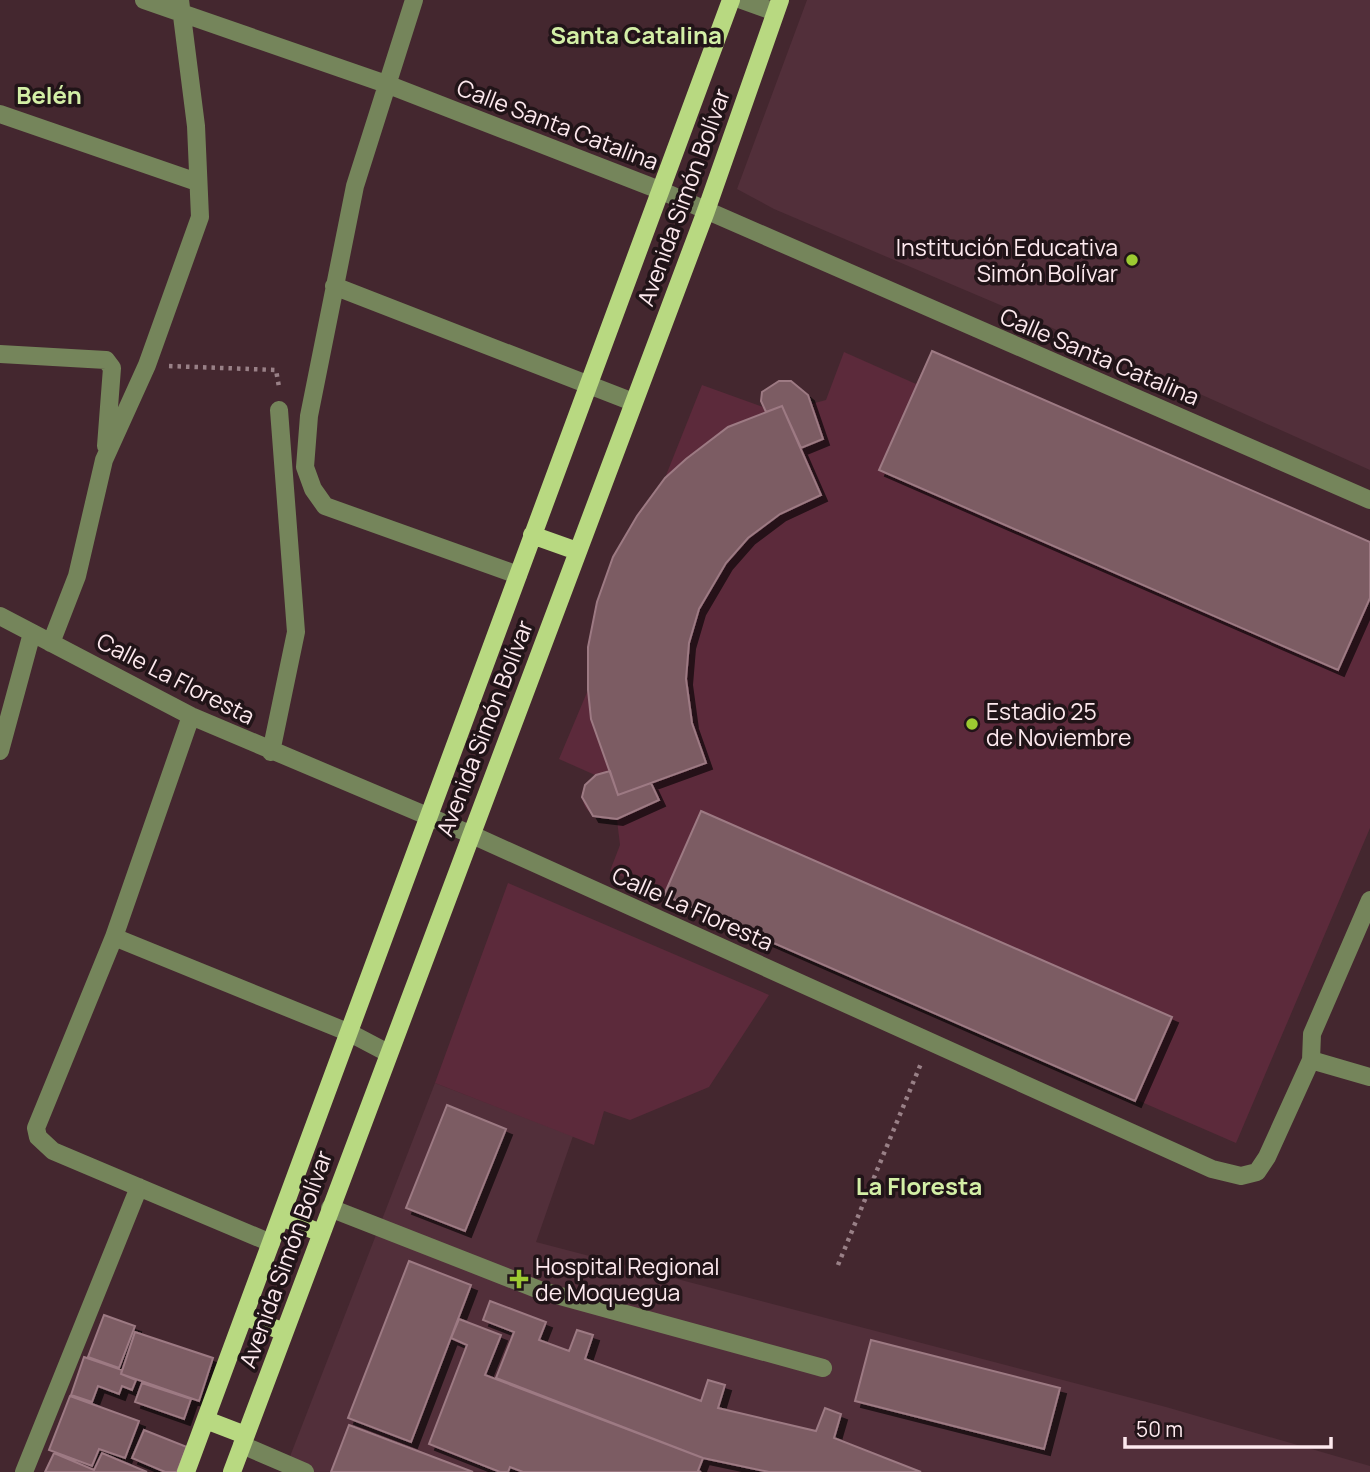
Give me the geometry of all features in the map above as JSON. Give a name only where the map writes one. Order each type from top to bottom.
[{"type":"main road","name":"Avenida Simón Bolívar","points":[[186,1472],[731,0]]},
{"type":"main road","name":"Avenida Simón Bolívar","points":[[232,1472],[706,211],[777,6]]},
{"type":"main road","points":[[532,535],[576,551]]},
{"type":"main road","points":[[281,1217],[321,1233]]},
{"type":"main road","points":[[244,1316],[284,1332]]},
{"type":"main road","points":[[206,1420],[244,1440]]},
{"type":"street","name":"Calle Santa Catalina","points":[[144,0],[181,7],[662,191],[1370,500]]},
{"type":"street","points":[[414,0],[355,186],[309,416],[305,467],[313,489],[324,506],[518,575]]},
{"type":"street","points":[[742,0],[777,6]]},
{"type":"street","points":[[104,460],[147,365],[200,217],[196,126],[181,7]]},
{"type":"street","points":[[0,114],[197,182]]},
{"type":"street","points":[[334,286],[633,402]]},
{"type":"street","points":[[0,354],[106,360],[112,368],[104,460],[77,576],[51,643]]},
{"type":"street","points":[[271,752],[296,632],[279,410]]},
{"type":"street","name":"Calle La Floresta","points":[[0,616],[191,716],[470,834],[1212,1169],[1241,1176],[1257,1172],[1268,1157],[1311,1059],[1312,1034],[1370,900]]},
{"type":"street","points":[[0,751],[32,633]]},
{"type":"street","points":[[191,716],[114,937],[36,1128],[38,1137],[53,1151],[271,1243]]},
{"type":"street","points":[[114,937],[350,1033],[388,1053]]},
{"type":"street","points":[[1311,1059],[1370,1077]]},
{"type":"street","points":[[24,1472],[139,1188]]},
{"type":"street","points":[[330,1208],[542,1291],[823,1368]]},
{"type":"street","points":[[244,1440],[305,1472]]},
{"type":"path","points":[[147,365],[276,370],[279,387],[291,387]]},
{"type":"path","points":[[838,1265],[931,1040]]},
{"type":"shaded area","name":"Institución Educativa Simón Bolívar","points":[[807,0],[1370,0],[1370,470],[1012,310],[774,209],[737,189]]},
{"type":"shaded area","name":"Estadio 25 de Noviembre","points":[[932,351],[1370,542],[1370,828],[1236,1143],[610,871],[620,845],[617,820],[596,816],[585,806],[584,792],[595,775],[559,759],[588,690],[588,647],[613,557],[637,516],[665,478],[702,385],[763,407],[762,392],[779,381],[791,381],[808,395],[811,404],[826,400],[844,352],[916,384]]},
{"type":"shaded area","points":[[508,883],[769,995],[709,1087],[630,1120],[604,1111],[594,1145],[435,1083]]},
{"type":"shaded area","name":"Hospital Regional de Moquegua","points":[[435,1083],[573,1136],[536,1242],[1166,1407],[1370,1466],[1370,1472],[284,1472]]},
{"type":"building","points":[[932,351],[1370,542],[1370,598],[1338,670],[879,470]]},
{"type":"building","points":[[779,381],[791,381],[808,395],[823,439],[801,448],[782,406],[766,412],[761,401],[762,392]]},
{"type":"building","points":[[782,406],[821,495],[780,514],[748,538],[726,563],[699,609],[689,643],[686,679],[692,723],[706,763],[618,795],[591,719],[588,690],[588,647],[597,602],[613,557],[637,516],[665,478],[686,459],[728,427]]},
{"type":"building","points":[[610,771],[618,795],[651,783],[659,800],[617,819],[593,816],[582,797],[585,785],[596,775]]},
{"type":"building","points":[[701,811],[1172,1017],[1135,1101],[664,895]]},
{"type":"building","points":[[447,1105],[506,1129],[465,1231],[406,1208]]},
{"type":"building","points":[[409,1261],[471,1285],[411,1442],[348,1418]]},
{"type":"building","points":[[490,1301],[546,1322],[539,1340],[569,1351],[577,1330],[593,1335],[585,1359],[701,1401],[708,1380],[725,1385],[718,1408],[816,1431],[825,1408],[841,1414],[834,1438],[921,1472],[769,1472],[703,1458],[496,1378],[514,1332],[483,1320]]},
{"type":"building","points":[[104,1315],[135,1326],[119,1368],[88,1357]]},
{"type":"building","points":[[459,1319],[501,1335],[485,1375],[703,1458],[698,1471],[701,1472],[523,1472],[510,1467],[508,1472],[500,1472],[429,1444],[467,1345],[451,1338]]},
{"type":"building","points":[[135,1332],[213,1358],[199,1401],[121,1374]]},
{"type":"building","points":[[871,1340],[1060,1388],[1044,1449],[855,1401]]},
{"type":"building","points":[[84,1357],[122,1370],[121,1374],[136,1380],[132,1390],[122,1386],[119,1394],[98,1386],[92,1402],[71,1395]]},
{"type":"building","points":[[142,1383],[191,1399],[184,1419],[135,1402]]},
{"type":"building","points":[[70,1396],[139,1421],[125,1458],[99,1449],[92,1466],[49,1450]]},
{"type":"building","points":[[349,1425],[473,1472],[331,1472]]},
{"type":"building","points":[[144,1430],[187,1447],[177,1472],[165,1472],[132,1458]]},
{"type":"building","points":[[54,1453],[94,1470],[102,1453],[147,1472],[45,1472]]},
{"type":"place","name":"Institución Educativa Simón Bolívar","points":[[1132,260]]},
{"type":"place","name":"Estadio 25 de Noviembre","points":[[972,724]]},
{"type":"place","name":"Hospital Regional de Moquegua","points":[[519,1279]]},
{"type":"district","name":"Santa Catalina","points":[[636,34]]},
{"type":"district","name":"Belén","points":[[49,94]]},
{"type":"district","name":"La Floresta","points":[[919,1185]]}]
